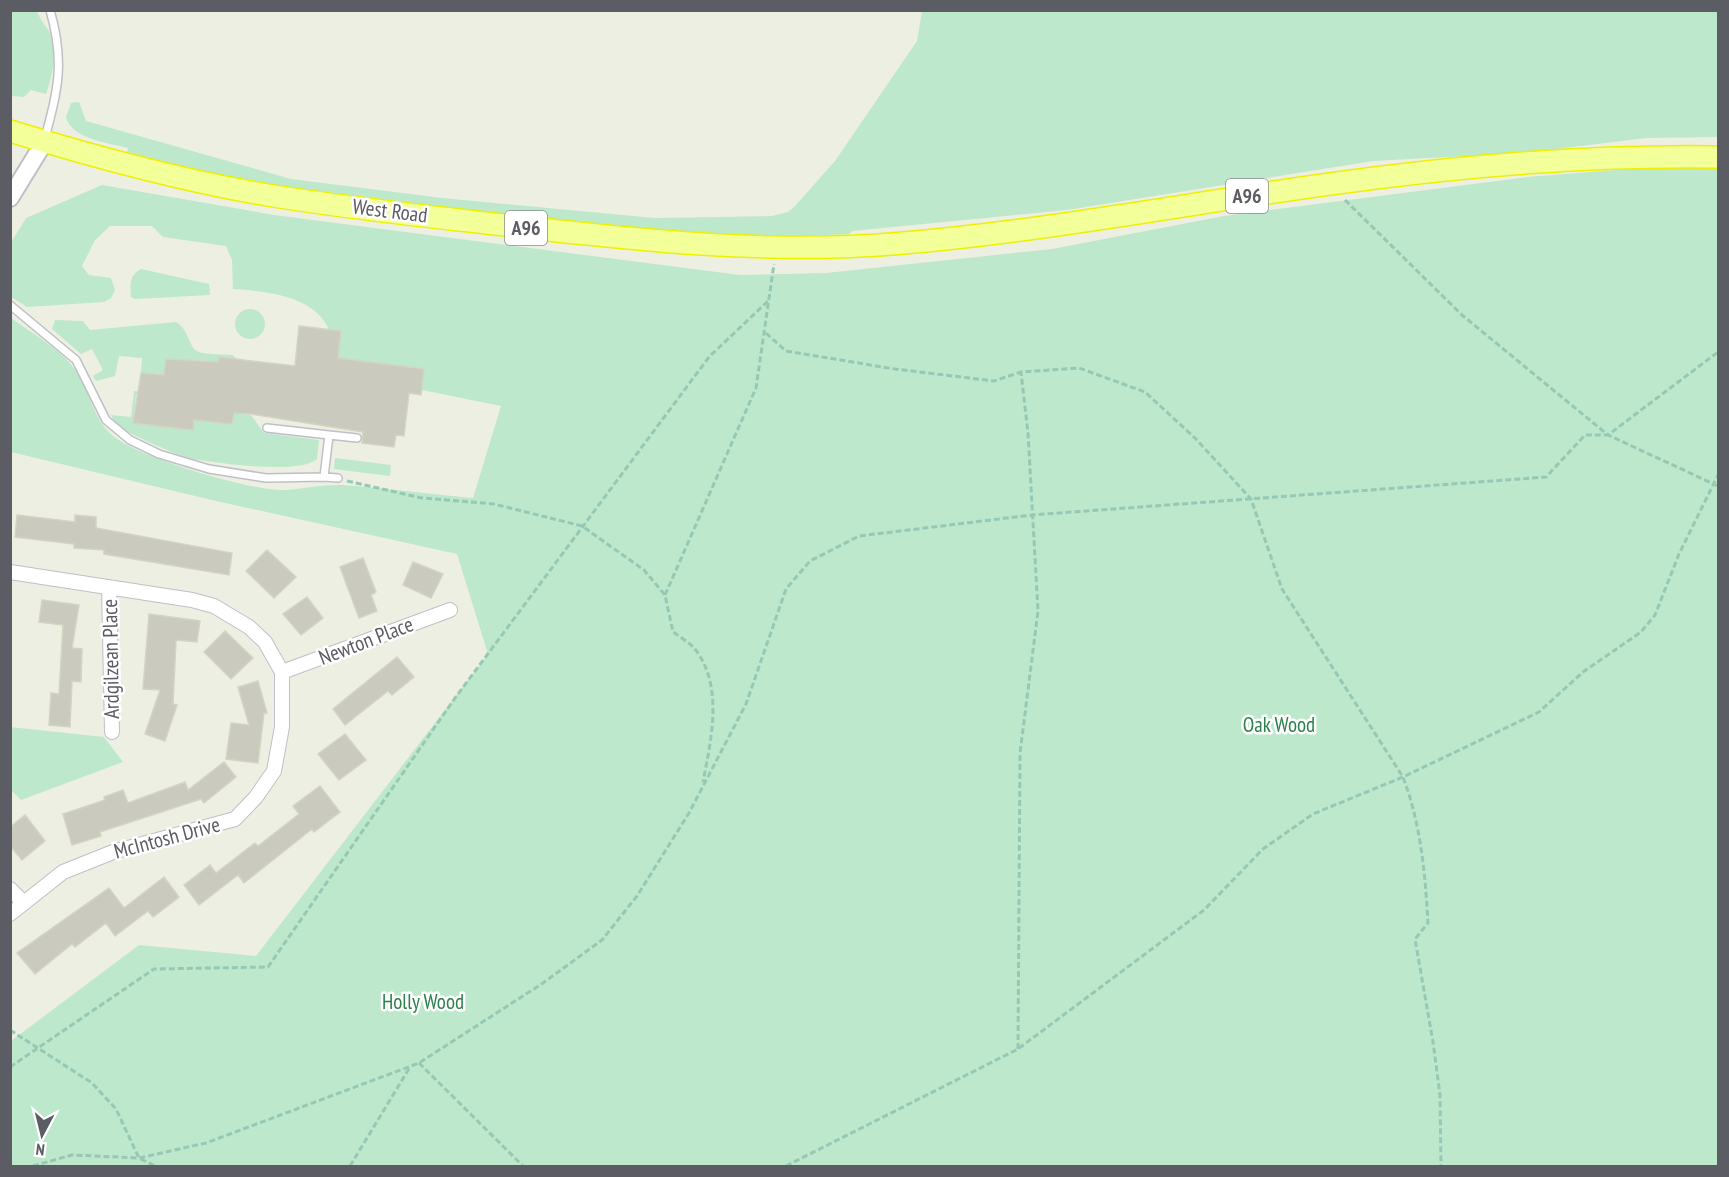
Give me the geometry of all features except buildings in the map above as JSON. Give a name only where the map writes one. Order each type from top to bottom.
[{"type":"highway","name":"West Road","points":[[11,133],[155,170],[277,197],[661,243],[777,247]]},
{"type":"highway","name":"A96","points":[[777,247],[890,244],[1047,227],[1330,184],[1523,164],[1657,156],[1719,157]]},
{"type":"street","points":[[10,198],[45,141]]},
{"type":"street","name":"McIntosh Drive","points":[[10,572],[192,600],[214,606],[249,627],[265,642],[282,672],[282,727],[274,771],[256,797],[236,819],[113,852],[63,872],[10,914]]},
{"type":"street","name":"Ardgilzean Place","points":[[109,587],[112,732]]},
{"type":"street","name":"Newton Place","points":[[282,672],[450,610]]},
{"type":"street","points":[[10,889],[24,903]]},
{"type":"lane","points":[[45,141],[59,81],[56,34],[50,10]]},
{"type":"lane","points":[[10,305],[76,360],[106,420],[130,440],[159,454],[209,469],[266,478],[338,478]]},
{"type":"lane","points":[[267,428],[357,438]]},
{"type":"lane","points":[[324,477],[329,435]]},
{"type":"path","points":[[1330,184],[1462,315],[1608,435],[1716,486]]},
{"type":"path","points":[[665,596],[756,388],[777,247]]},
{"type":"path","points":[[10,1067],[154,969],[268,967],[455,698],[582,526],[709,357],[768,301]]},
{"type":"path","points":[[766,333],[786,351],[895,369],[994,381],[1021,372],[1079,368],[1145,393],[1195,438],[1251,499],[1282,589],[1403,777],[1414,807],[1424,856],[1428,923],[1415,939],[1440,1095],[1441,1167]]},
{"type":"path","points":[[33,1167],[72,1155],[139,1158],[206,1143],[411,1066],[543,983],[602,940],[637,896],[703,786],[746,704],[786,589],[810,561],[859,536],[1032,515],[1545,477],[1585,435],[1608,435],[1719,352]]},
{"type":"path","points":[[1018,1049],[1020,753],[1038,611],[1028,434],[1021,372]]},
{"type":"path","points":[[786,1167],[1018,1049],[1204,910],[1263,849],[1313,814],[1403,777],[1539,712],[1583,672],[1641,632],[1655,615],[1679,554],[1716,486],[1719,476]]},
{"type":"path","points":[[338,478],[372,488],[422,498],[494,504],[582,526],[644,570],[665,596],[673,632],[695,649],[708,674],[714,723],[703,786]]},
{"type":"path","points":[[10,1030],[92,1083],[116,1109],[139,1158],[155,1167]]},
{"type":"path","points":[[418,1063],[523,1167]]},
{"type":"path","points":[[350,1167],[411,1066]]},
{"type":"green space","points":[[10,11],[37,11],[50,33],[54,58],[46,94],[31,90],[24,97],[11,96]]},
{"type":"green space","points":[[922,11],[1718,11],[1718,137],[1646,138],[1524,153],[1373,161],[1067,210],[852,231],[849,234],[750,236],[602,227],[287,189],[127,153],[128,148],[83,135],[69,124],[66,117],[71,103],[79,102],[86,121],[291,179],[442,198],[655,218],[772,216],[788,212],[795,206],[835,161],[917,41]]},
{"type":"green space","name":"Oak Wood","points":[[1718,162],[1718,1166],[11,1166],[11,1041],[139,945],[256,956],[488,654],[457,554],[216,501],[11,452],[11,318],[63,356],[77,372],[101,422],[112,435],[125,444],[192,470],[263,488],[287,490],[342,485],[473,498],[501,406],[422,390],[424,369],[334,358],[329,330],[322,318],[312,309],[287,297],[259,291],[233,289],[232,260],[226,246],[163,237],[152,226],[110,226],[95,240],[82,266],[89,275],[111,278],[115,290],[111,298],[104,302],[27,307],[11,297],[10,244],[26,218],[102,185],[274,215],[740,275],[826,273],[1052,249],[1224,216],[1527,177]]},
{"type":"green space","points":[[141,269],[209,284],[210,295],[135,299],[131,297],[131,281],[134,274]]},
{"type":"green space","points":[[250,309],[261,313],[265,324],[261,335],[250,339],[239,335],[235,324],[239,313]]},
{"type":"green space","points":[[55,320],[83,321],[90,330],[176,322],[181,325],[195,350],[207,354],[233,355],[236,359],[219,357],[218,362],[198,360],[197,363],[166,359],[164,375],[141,373],[142,358],[119,356],[115,376],[96,381],[93,376],[103,370],[92,349],[81,354],[52,329]]},
{"type":"green space","points":[[134,391],[144,392],[143,396],[136,395],[133,423],[192,430],[194,420],[232,424],[234,413],[251,415],[264,433],[319,440],[317,459],[308,464],[277,467],[220,463],[193,459],[176,453],[116,425],[111,415],[131,417]]},
{"type":"green space","points":[[335,458],[391,465],[390,476],[334,469]]},
{"type":"green space","points":[[10,727],[104,737],[123,762],[21,800],[11,790]]},
{"type":"park label","name":"Holly Wood","points":[[423,1002]]}]
